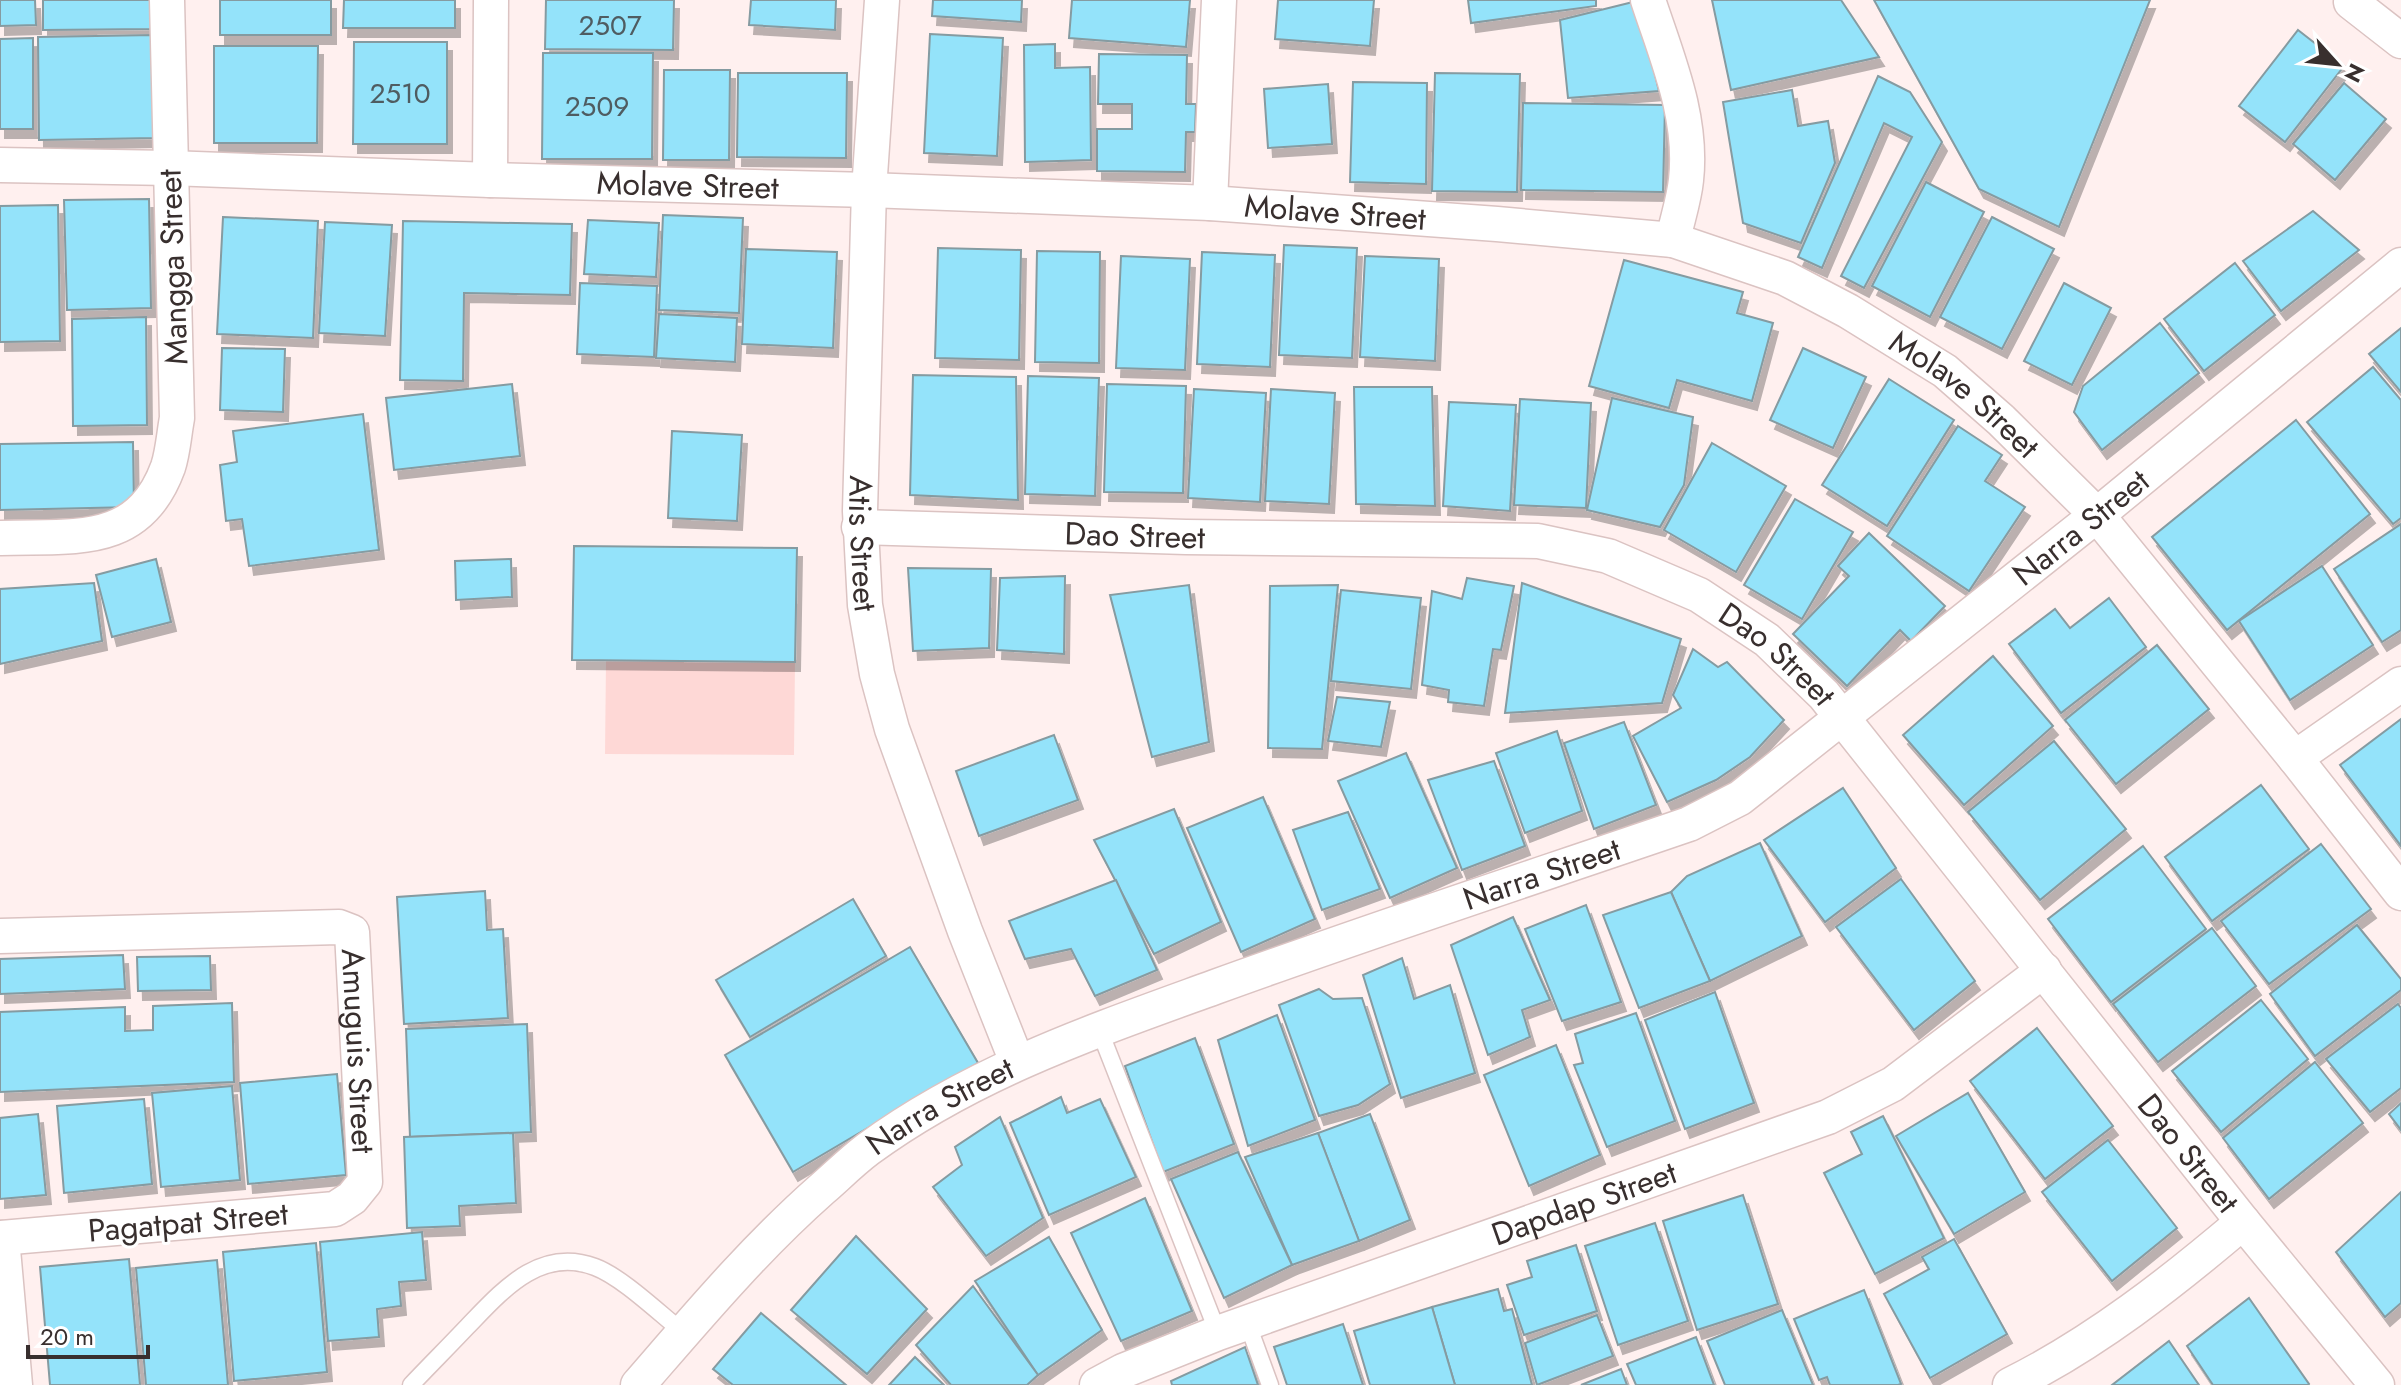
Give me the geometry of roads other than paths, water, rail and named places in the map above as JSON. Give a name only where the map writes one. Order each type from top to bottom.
[{"type":"street","name":"Mangga Street","points":[[0,538],[101,534],[131,522],[149,505],[168,466],[177,418],[167,0]]},
{"type":"street","points":[[490,180],[491,0]]},
{"type":"street","name":"Atis Street","points":[[882,0],[869,190],[859,527],[865,605],[877,674],[892,729],[960,917],[1017,1062]]},
{"type":"street","points":[[1210,203],[1219,0]]},
{"type":"street","points":[[1648,0],[1678,91],[1686,136],[1686,180],[1673,240]]},
{"type":"street","points":[[2351,2],[2401,41]]},
{"type":"street","name":"Molave Street","points":[[0,165],[1210,203],[1673,240],[1785,278],[1848,311],[1945,371],[2001,420],[2097,515],[2401,893]]},
{"type":"street","name":"Narra Street","points":[[638,1385],[743,1264],[867,1150],[940,1103],[1017,1062],[1099,1029],[1689,824],[1740,798],[2097,515],[2401,265]]},
{"type":"street","name":"Dao Street","points":[[859,527],[1186,537],[1538,541],[1608,556],[1699,595],[1767,640],[1843,717],[2243,1222],[2377,1385]]},
{"type":"street","points":[[2295,758],[2401,684]]},
{"type":"street","name":"Amuguis Street","points":[[0,936],[339,927],[352,932],[365,1182]]},
{"type":"street","name":"Dapdap Street","points":[[1097,1385],[1123,1371],[1232,1328],[1828,1117],[1893,1084],[2044,970]]},
{"type":"street","name":"Pagatpat Street","points":[[1,1238],[335,1209],[352,1198],[365,1182]]},
{"type":"street","points":[[2010,1385],[2108,1329],[2243,1222]]},
{"type":"street","points":[[1,1238],[15,1385]]},
{"type":"lane","points":[[1099,1029],[1232,1328],[1270,1385]]},
{"type":"lane","points":[[411,1385],[509,1284],[544,1265],[570,1262],[596,1267],[683,1332]]}]
